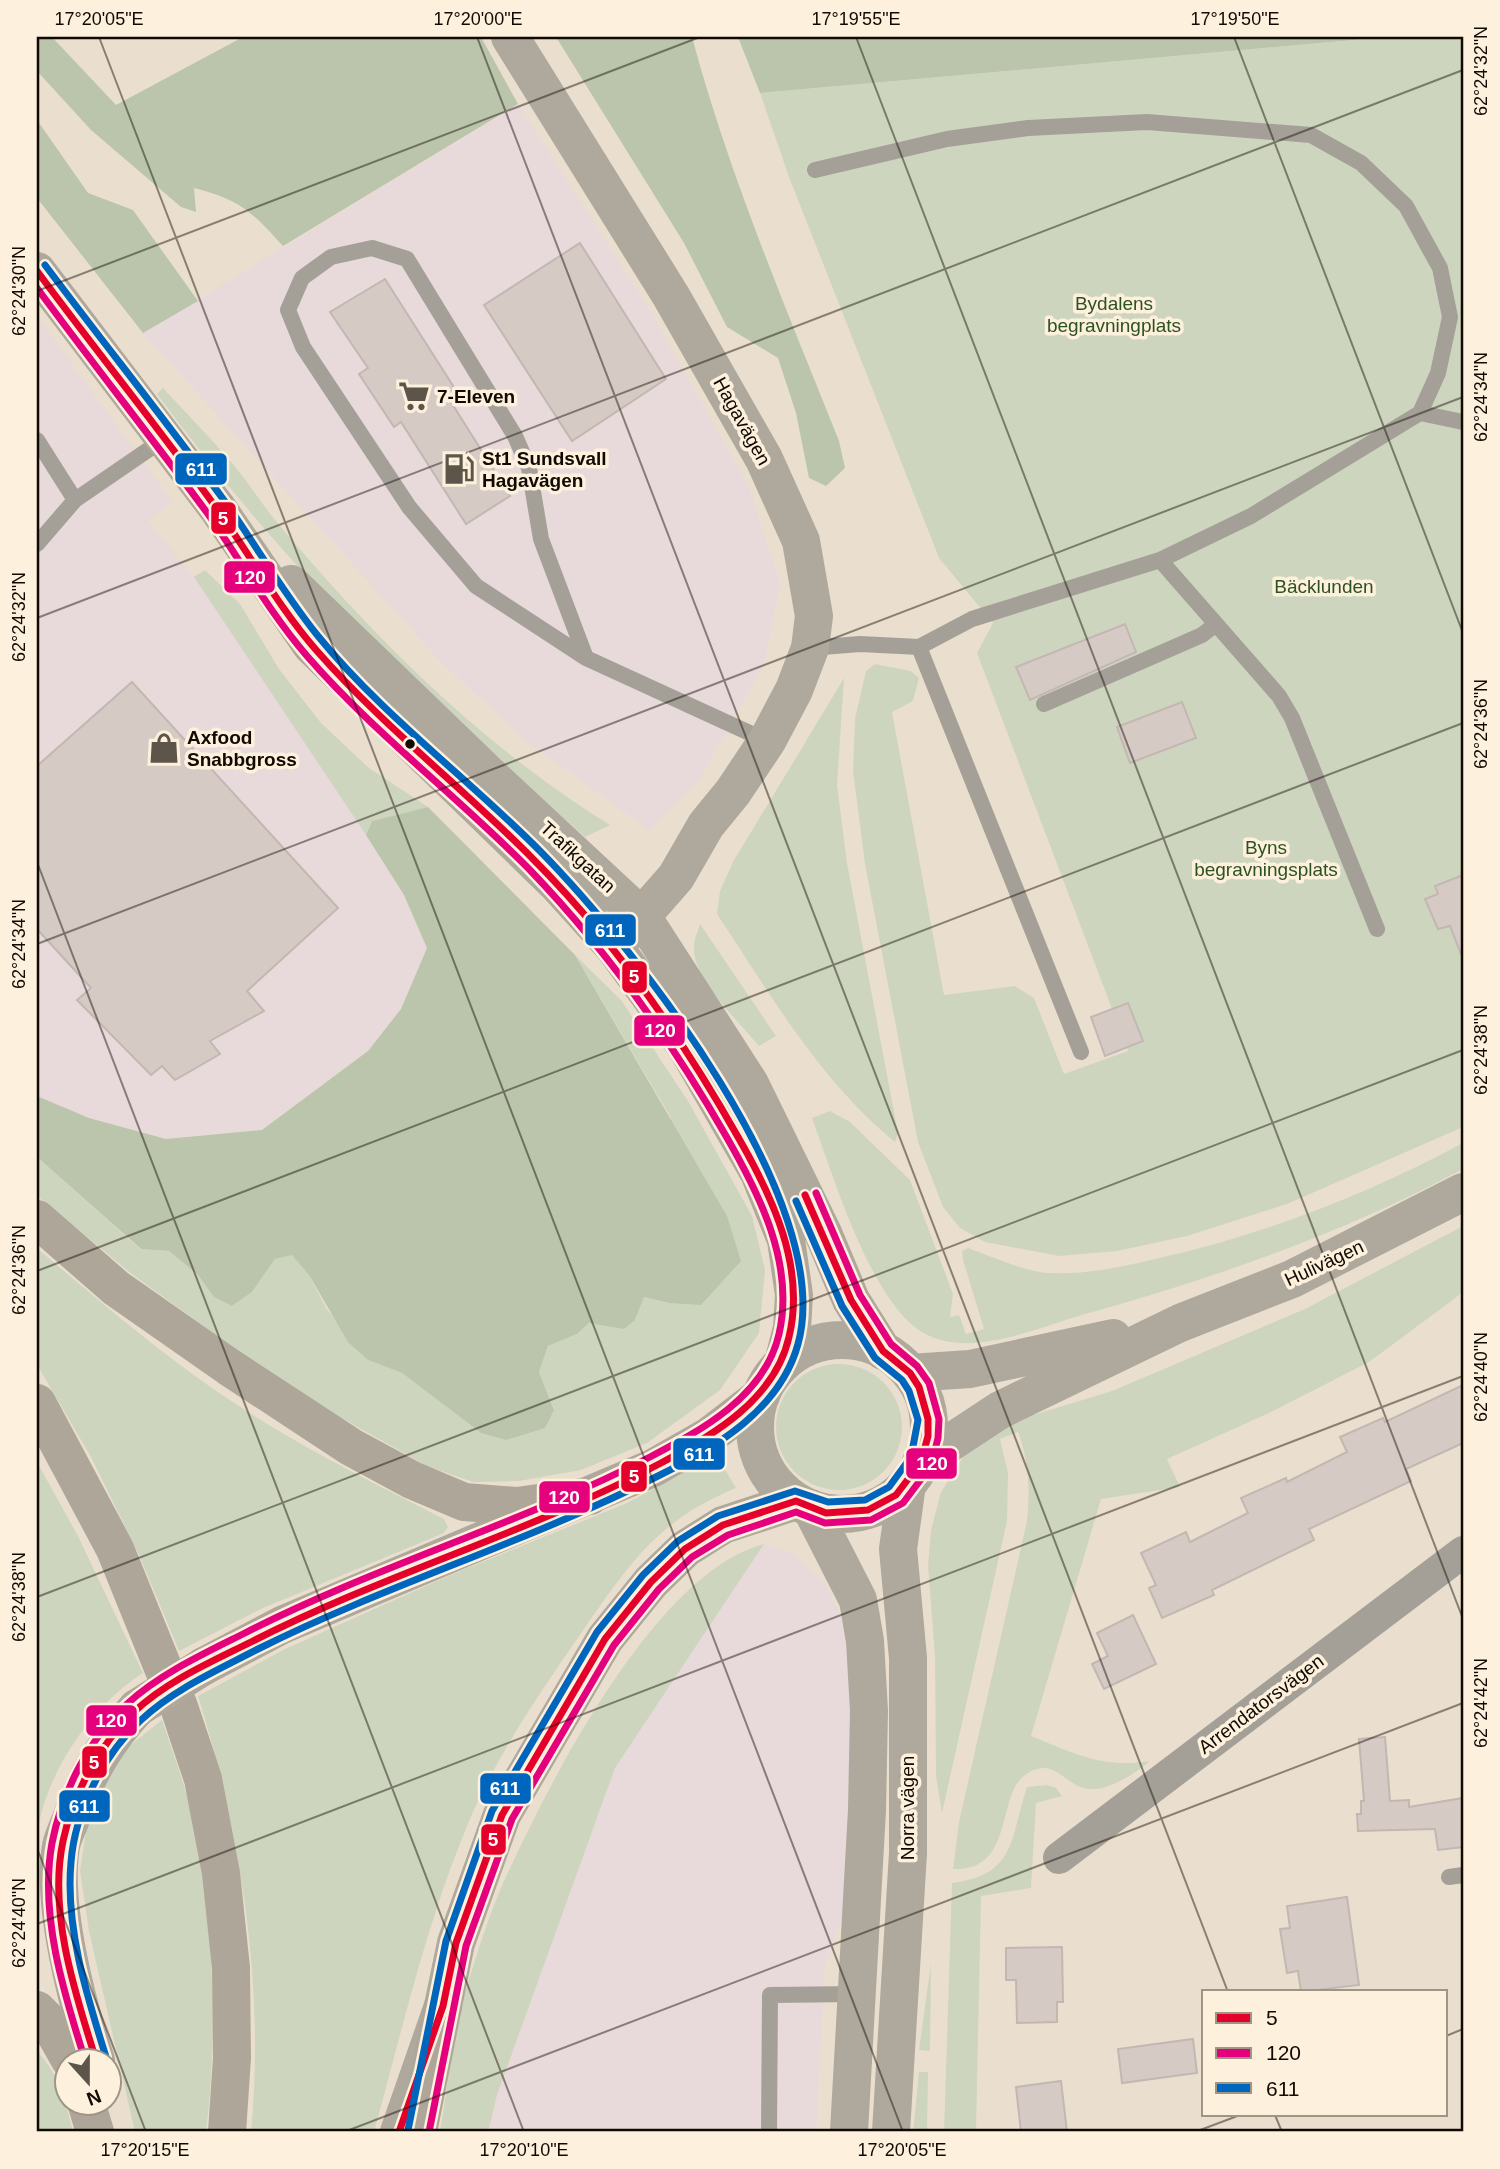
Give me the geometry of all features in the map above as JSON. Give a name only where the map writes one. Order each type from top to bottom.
[{"type":"highway","points":[[37,1219],[116,1288],[217,1360],[351,1447],[412,1480],[464,1502],[517,1506],[590,1496]]},
{"type":"highway","points":[[37,1404],[115,1549],[179,1707],[203,1779],[221,1874],[231,1968],[232,2058],[227,2132]]},
{"type":"highway","points":[[418,2132],[443,2006]]},
{"type":"highway","points":[[37,2010],[48,2021],[62,2046]]},
{"type":"main road","name":"Hagavägen","points":[[510,37],[670,296],[764,459],[801,541],[814,616],[810,648],[794,690],[767,741],[733,792],[706,825],[676,877],[631,906],[602,934]]},
{"type":"main road","name":"Trafikgatan","points":[[37,271],[218,509],[311,645],[557,884],[602,934],[686,1046],[759,1173],[786,1240],[794,1295],[792,1328],[783,1363]]},
{"type":"main road","name":"Trafikgatan","points":[[218,509],[331,625],[631,906],[751,1084],[823,1233],[851,1300],[897,1362]]},
{"type":"main road","name":"Hulivägen","points":[[914,1473],[1000,1410],[1180,1323],[1292,1279],[1463,1192]]},
{"type":"main road","name":"Hulivägen","points":[[897,1362],[970,1369],[1180,1323]]},
{"type":"main road","points":[[91,2046],[67,1942],[60,1886],[61,1845],[94,1762],[112,1734],[137,1707],[204,1666],[282,1625],[653,1468],[709,1436],[761,1396],[783,1363],[815,1345],[844,1340],[864,1343],[897,1362],[925,1403],[928,1436],[914,1473],[896,1495],[868,1510],[827,1513],[803,1505],[780,1488],[761,1461],[755,1422],[761,1396]]},
{"type":"main road","name":"Norra vägen","points":[[891,2132],[908,1853],[908,1658],[898,1549],[914,1473]]},
{"type":"main road","points":[[399,2132],[443,2006],[456,1943],[502,1815],[605,1639],[650,1582],[685,1549],[723,1525],[803,1505]]},
{"type":"main road","name":"Norra vägen","points":[[803,1505],[858,1600],[865,1641],[869,1710],[868,1797],[849,2132]]},
{"type":"street","name":"Arrendatorsvägen","points":[[1059,1858],[1463,1552]]},
{"type":"lane","points":[[810,648],[860,644],[919,647],[972,619],[1160,560],[1251,516],[1420,413],[1438,373],[1450,317],[1440,268],[1406,206],[1361,163],[1311,135],[1147,122],[1028,128],[947,139],[815,170]]},
{"type":"lane","points":[[586,658],[541,540],[529,468],[516,436],[407,259],[372,248],[331,257],[302,278],[288,310],[303,346],[409,507],[476,586],[586,658],[767,741]]},
{"type":"lane","points":[[1420,413],[1463,422]]},
{"type":"lane","points":[[37,439],[75,500]]},
{"type":"lane","points":[[37,544],[75,500],[164,439]]},
{"type":"lane","points":[[1160,560],[1279,696],[1292,719],[1377,929]]},
{"type":"lane","points":[[1044,704],[1202,635],[1216,624]]},
{"type":"lane","points":[[919,647],[1081,1052]]},
{"type":"lane","points":[[769,2132],[770,1995],[858,1994]]},
{"type":"shaded area","points":[[518,104],[648,307],[749,487],[780,584],[764,665],[699,780],[650,831],[524,739],[442,663],[143,333]]},
{"type":"shaded area","points":[[37,316],[172,501],[148,521],[194,577],[366,835],[404,895],[427,948],[401,1009],[368,1051],[262,1130],[166,1139],[89,1118],[37,1096]]},
{"type":"shaded area","points":[[764,1544],[790,1552],[825,1583],[846,1628],[852,1699],[844,1912],[825,1964],[816,2132],[488,2132],[497,2095],[615,1768]]},
{"type":"green space","points":[[37,37],[52,37],[116,105],[243,37],[481,37],[518,104],[283,246],[254,216],[223,197],[194,188],[196,212],[181,207],[91,130],[37,71]]},
{"type":"green space","points":[[556,37],[692,37],[741,190],[839,441],[845,468],[826,486],[809,478],[796,413],[778,358],[727,327],[684,243]]},
{"type":"green space","points":[[738,37],[1387,37],[760,93]]},
{"type":"green space","points":[[1387,37],[1463,37],[1463,1127],[1287,1204],[1187,1236],[1117,1251],[1059,1256],[985,1242],[960,1228],[943,1207],[918,1142],[865,864],[853,771],[855,719],[866,671],[875,664],[911,671],[919,678],[913,701],[892,712],[944,995],[1015,986],[1034,998],[1064,1074],[1128,1051],[977,653],[993,623],[939,558],[789,177],[760,93]]},
{"type":"green space","points":[[37,120],[88,193],[133,210],[198,301],[143,333],[37,198]]},
{"type":"green space","points":[[163,388],[232,463],[316,568],[393,650],[475,726],[564,794],[610,825],[585,837],[365,636],[288,555],[221,476],[157,394]]},
{"type":"green space","points":[[205,570],[240,604],[279,669],[321,723],[369,768],[428,807],[372,821],[366,835],[194,577]]},
{"type":"green space","points":[[844,678],[837,785],[847,863],[898,1133],[895,1142],[843,1092],[820,1064],[717,914],[720,891],[733,862]]},
{"type":"green space","points":[[428,807],[575,955],[727,1216],[741,1261],[701,1305],[669,1303],[644,1297],[635,1320],[624,1329],[589,1323],[577,1334],[548,1346],[539,1372],[554,1410],[545,1428],[506,1440],[481,1433],[402,1373],[368,1360],[348,1342],[309,1275],[292,1255],[275,1259],[252,1292],[232,1306],[214,1297],[198,1275],[169,1251],[141,1249],[37,1157],[37,1096],[89,1118],[166,1139],[262,1130],[368,1051],[401,1009],[427,948],[404,895],[366,835],[372,821]]},
{"type":"green space","points":[[700,924],[776,1036],[759,1046],[718,999],[700,971],[694,946]]},
{"type":"green space","points":[[575,955],[621,1000],[688,1101],[752,1216],[765,1270],[759,1333],[720,1390],[647,1443],[581,1470],[519,1481],[473,1482],[427,1466],[295,1392],[133,1275],[37,1196],[37,1157],[140,1249],[169,1251],[198,1275],[214,1297],[232,1306],[252,1292],[275,1259],[292,1254],[309,1275],[326,1308],[368,1360],[402,1373],[481,1433],[554,1409],[539,1372],[548,1346],[577,1334],[589,1323],[635,1320],[644,1297],[669,1303],[671,1118]]},
{"type":"green space","points":[[830,1111],[850,1122],[910,1180],[953,1294],[950,1317],[959,1315],[966,1334],[984,1329],[963,1260],[962,1251],[968,1248],[1040,1272],[1076,1273],[1102,1270],[1195,1249],[1313,1212],[1389,1180],[1463,1143],[1463,1169],[1371,1214],[1229,1270],[1002,1339],[960,1343],[940,1340],[922,1332],[903,1316],[870,1265],[842,1202],[812,1118]]},
{"type":"green space","points":[[1463,1226],[1463,1291],[1454,1299],[1369,1362],[1269,1413],[1167,1459],[1180,1487],[1101,1499],[1031,1736],[1103,1761],[1150,1761],[1121,1781],[1096,1789],[1080,1787],[1051,1769],[1035,1769],[1016,1785],[995,1846],[986,1858],[973,1867],[953,1869],[959,1822],[1027,1521],[1028,1498],[1028,1475],[1018,1432],[1000,1439],[1008,1473],[1007,1521],[942,1813],[936,1776],[935,1656],[928,1566],[931,1530],[941,1492],[964,1456],[1020,1419],[1112,1391],[1305,1309]]},
{"type":"green space","points":[[37,1248],[101,1302],[212,1388],[297,1441],[444,1519],[448,1527],[444,1533],[263,1608],[179,1651],[140,1557],[91,1457],[37,1365]]},
{"type":"green space","points":[[839,1364],[863,1369],[883,1383],[897,1403],[902,1427],[897,1451],[883,1471],[863,1485],[839,1490],[815,1485],[795,1471],[781,1451],[776,1427],[781,1403],[795,1383],[815,1369]]},
{"type":"green space","points":[[719,1444],[723,1466],[736,1488],[686,1514],[666,1529],[632,1564],[537,1698],[494,1769],[470,1819],[428,1935],[374,2132],[251,2132],[255,2022],[246,1911],[226,1803],[198,1696],[285,1649],[448,1576],[627,1503],[678,1476]]},
{"type":"green space","points":[[37,1462],[78,1536],[143,1673],[106,1704],[88,1723],[73,1745],[48,1791],[37,1839]]},
{"type":"green space","points":[[764,1544],[615,1768],[497,2095],[488,2132],[440,2132],[458,2021],[475,1959],[499,1894],[548,1791],[610,1686],[646,1637],[684,1595],[723,1562]]},
{"type":"green space","points":[[162,1720],[182,1778],[194,1825],[208,1912],[213,2004],[206,2132],[135,2132],[122,2075],[122,2046],[115,2046],[89,1931],[80,1871],[87,1824],[123,1751]]},
{"type":"green space","points":[[1047,1785],[1056,1788],[1062,1796],[1036,1803],[1031,1888],[981,1896],[976,2132],[944,2132],[952,1883],[973,1879],[989,1872],[1000,1862],[1008,1851],[1027,1787]]},
{"type":"green space","points":[[931,1963],[930,2051],[919,2050]]},
{"type":"green space","points":[[37,2051],[52,2071],[52,2116],[68,2116],[73,2132],[37,2132]]},
{"type":"green space","points":[[919,2072],[928,2072],[927,2132],[913,2132]]},
{"type":"building","points":[[580,243],[666,379],[572,441],[484,305]]},
{"type":"building","points":[[385,279],[455,389],[446,394],[510,496],[466,524],[401,422],[394,427],[359,374],[368,368],[330,312]]},
{"type":"building","points":[[1125,624],[1136,652],[1030,700],[1016,667]]},
{"type":"building","points":[[132,682],[338,908],[247,991],[264,1011],[210,1041],[220,1054],[175,1080],[162,1066],[151,1075],[77,1000],[91,988],[37,929],[37,766]]},
{"type":"building","points":[[1182,702],[1196,738],[1130,763],[1117,727]]},
{"type":"building","points":[[1463,875],[1461,954],[1450,926],[1438,929],[1425,899],[1438,894],[1435,886]]},
{"type":"building","points":[[1128,1003],[1143,1041],[1105,1056],[1091,1017]]},
{"type":"building","points":[[1463,1385],[1463,1443],[1406,1469],[1411,1481],[1309,1529],[1314,1540],[1212,1590],[1214,1595],[1162,1618],[1149,1588],[1156,1585],[1141,1553],[1186,1532],[1190,1542],[1248,1513],[1241,1498],[1286,1478],[1287,1482],[1347,1452],[1340,1437],[1383,1418],[1385,1422]]},
{"type":"building","points":[[1133,1615],[1156,1664],[1104,1689],[1092,1664],[1108,1656],[1097,1633]]},
{"type":"building","points":[[1385,1737],[1390,1801],[1409,1800],[1409,1807],[1463,1798],[1463,1847],[1438,1850],[1435,1829],[1358,1831],[1357,1814],[1361,1814],[1361,1801],[1364,1801],[1359,1739]]},
{"type":"building","points":[[1347,1897],[1359,1985],[1301,1990],[1298,1971],[1287,1973],[1280,1929],[1290,1928],[1287,1906]]},
{"type":"building","points":[[1062,1947],[1063,2002],[1057,2002],[1057,2022],[1017,2023],[1016,1980],[1006,1980],[1006,1948]]},
{"type":"building","points":[[1193,2039],[1197,2073],[1122,2083],[1118,2049]]},
{"type":"building","points":[[1061,2081],[1067,2132],[1021,2132],[1016,2087]]},
{"type":"transit line","name":"611","points":[[45,265],[226,503],[318,636],[369,693],[541,852],[627,950],[674,1013],[720,1082],[759,1152],[788,1221],[802,1286],[798,1344],[789,1367],[777,1389],[761,1407],[723,1439],[680,1465],[609,1500],[357,1604],[258,1649],[168,1699],[128,1734],[104,1766],[85,1804],[78,1823],[71,1862],[74,1936],[103,2046]]},
{"type":"transit line","name":"5","points":[[37,271],[195,479],[265,582],[317,651],[342,679],[562,889],[644,990],[716,1099],[763,1183],[783,1233],[793,1285],[793,1311],[782,1359],[771,1379],[756,1397],[721,1427],[661,1463],[611,1488],[353,1595],[251,1642],[175,1682],[147,1701],[121,1725],[89,1771],[73,1806],[67,1823],[59,1868],[61,1924],[66,1952],[92,2046]]},
{"type":"transit line","name":"120","points":[[37,288],[208,514],[268,604],[307,656],[360,712],[529,869],[585,931],[636,996],[705,1100],[751,1182],[762,1206],[778,1257],[783,1308],[772,1356],[760,1376],[729,1409],[710,1423],[670,1447],[600,1481],[344,1587],[243,1634],[168,1674],[140,1693],[113,1718],[89,1750],[70,1786],[52,1843],[49,1870],[51,1925],[56,1953],[81,2046]]},
{"type":"transit line","name":"120","points":[[429,2132],[466,1946],[512,1819],[614,1645],[659,1589],[692,1557],[728,1535],[796,1512],[825,1523],[871,1520],[903,1503],[931,1466],[938,1438],[939,1419],[929,1383],[917,1366],[891,1344],[860,1295],[816,1193]]},
{"type":"transit line","name":"5","points":[[399,2132],[443,2006],[456,1943],[502,1815],[605,1639],[651,1582],[685,1549],[723,1525],[796,1501],[826,1513],[868,1510],[896,1495],[921,1462],[928,1436],[928,1419],[919,1387],[910,1373],[883,1351],[851,1300],[805,1195]]},
{"type":"transit line","name":"611","points":[[408,2130],[446,1941],[492,1811],[597,1632],[643,1575],[678,1541],[718,1516],[795,1491],[828,1502],[865,1500],[889,1487],[911,1457],[918,1420],[909,1391],[902,1380],[875,1358],[842,1306],[796,1201]]},
{"type":"place","name":"7-Eleven","points":[[414,396]]},
{"type":"place","name":"St1 Sundsvall Hagavägen","points":[[459,469]]},
{"type":"place","name":"Axfood Snabbgross","points":[[164,748]]},
{"type":"park label","name":"Bydalens begravningplats","points":[[1114,314]]},
{"type":"park label","name":"Bäcklunden","points":[[1324,586]]},
{"type":"park label","name":"Byns begravningsplats","points":[[1266,858]]}]
